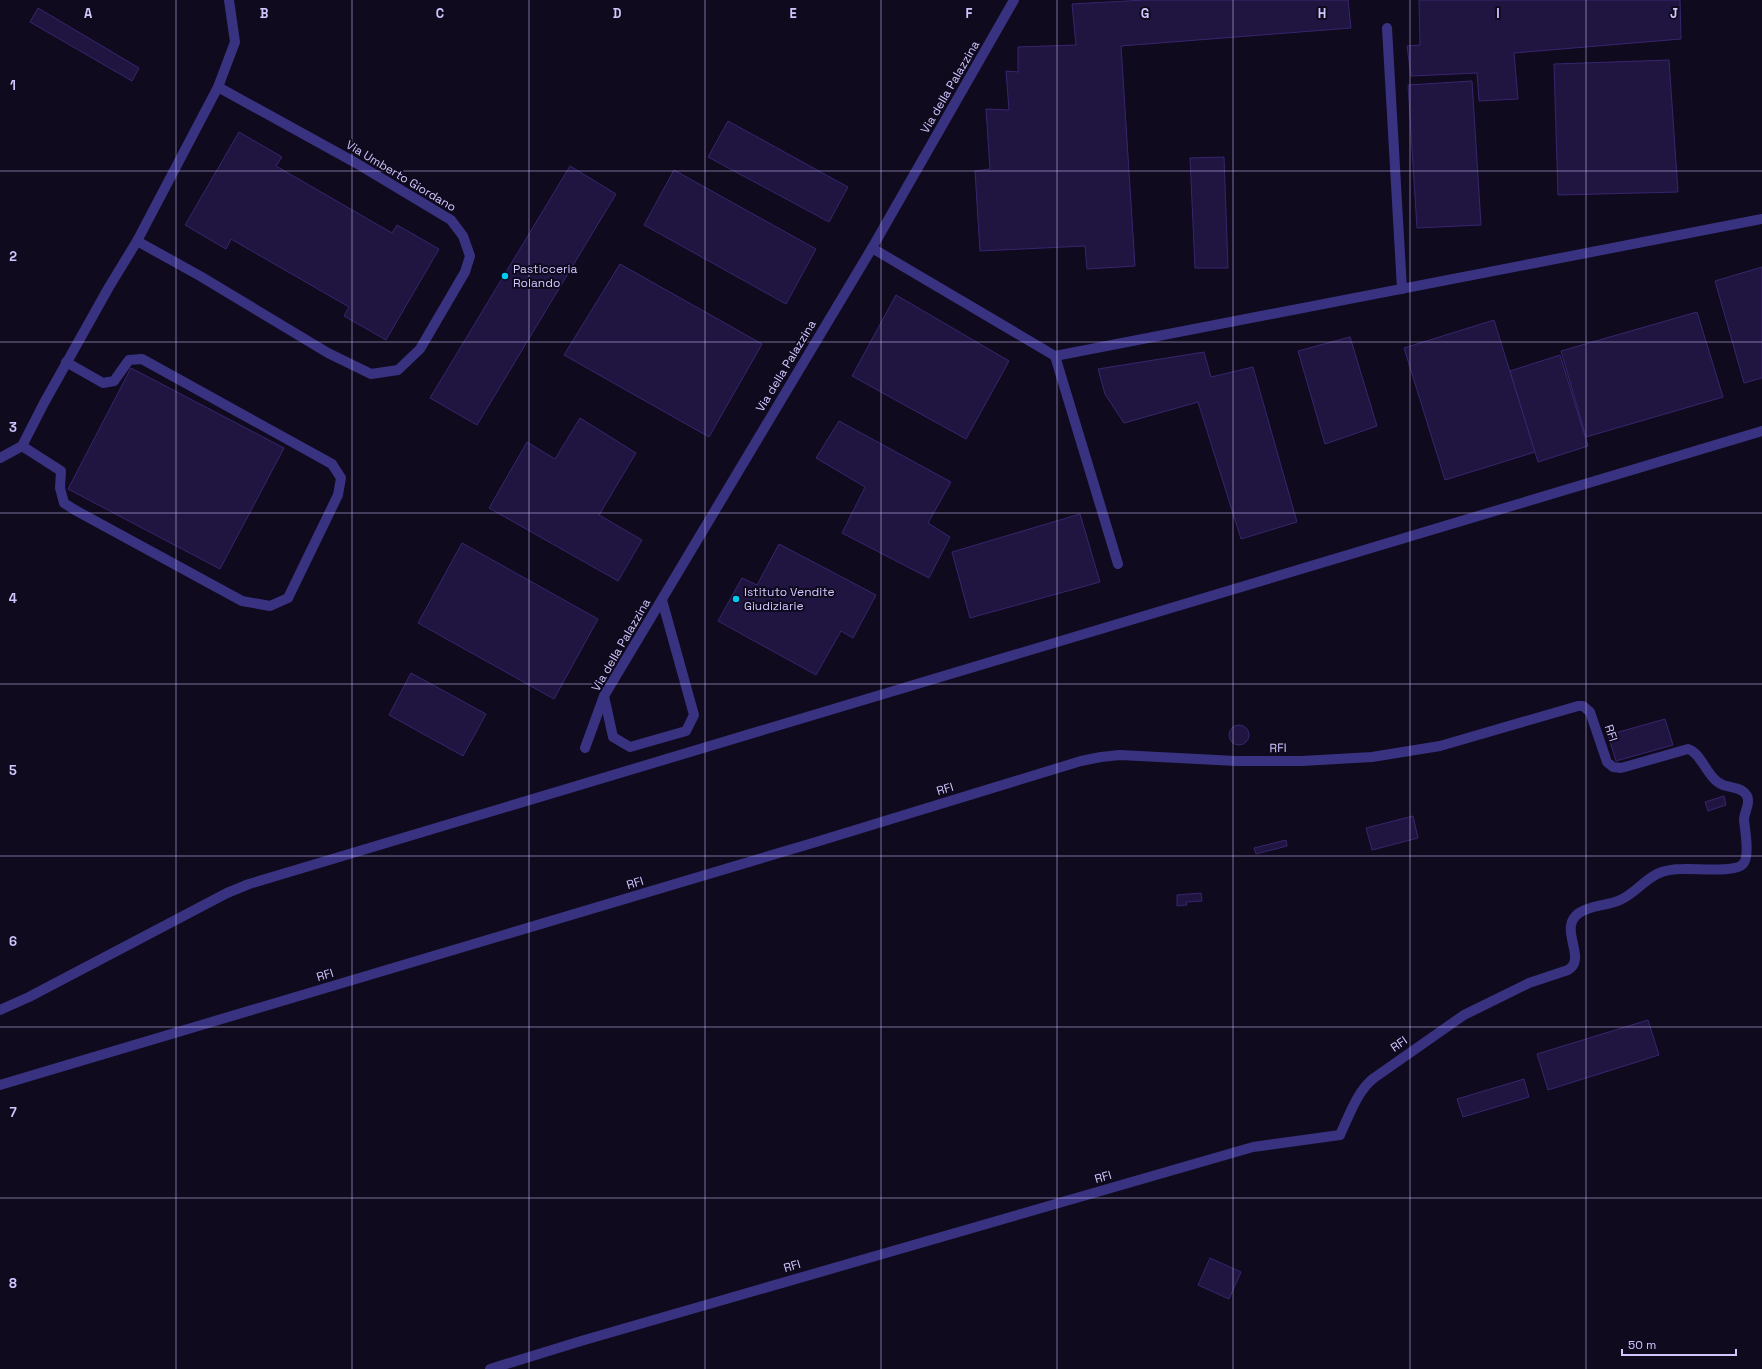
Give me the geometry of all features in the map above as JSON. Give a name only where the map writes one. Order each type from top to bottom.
[{"type":"street","points":[[0,458],[22,446],[66,362],[108,287],[137,241],[218,87],[234,42],[228,0]]},
{"type":"street","name":"Via della Palazzina","points":[[585,748],[604,696],[872,248],[1014,0]]},
{"type":"street","points":[[1387,28],[1402,289]]},
{"type":"street","name":"Via Umberto Giordano","points":[[137,241],[200,276],[328,352],[371,374],[398,370],[420,349],[465,272],[470,256],[463,236],[451,220],[356,163],[218,87]]},
{"type":"street","points":[[872,248],[1055,356],[1762,219]]},
{"type":"street","points":[[1055,356],[1118,564]]},
{"type":"street","points":[[22,446],[61,471],[60,488],[64,502],[75,510],[242,601],[270,606],[288,598],[338,495],[341,478],[332,464],[142,359],[130,360],[114,381],[104,383],[66,362]]},
{"type":"street","points":[[0,1010],[29,997],[249,884],[1762,431]]},
{"type":"street","points":[[604,696],[613,736],[630,747],[686,731],[694,715],[662,600]]},
{"type":"street","name":"RFI","points":[[0,1085],[801,847],[1081,761],[1101,757],[1143,756],[1236,761],[1310,761],[1372,757],[1440,746],[1573,706],[1584,706],[1590,712],[1607,762],[1613,767],[1621,768],[1688,749],[1694,752],[1714,779],[1723,785],[1741,790],[1748,797],[1744,817],[1746,852],[1742,866],[1732,869],[1685,869],[1664,871],[1656,874],[1618,901],[1591,908],[1578,914],[1574,917],[1571,926],[1576,958],[1573,967],[1529,983],[1464,1015],[1368,1082],[1359,1095],[1340,1135],[1253,1147],[581,1341],[490,1369]]},
{"type":"building","points":[[1145,0],[1348,0],[1351,28],[1121,46],[1135,266],[1087,269],[1085,246],[980,251],[975,171],[990,169],[986,109],[1009,110],[1006,71],[1018,72],[1018,47],[1076,45],[1072,4]]},
{"type":"building","points":[[1419,0],[1680,0],[1681,39],[1514,53],[1518,99],[1479,101],[1477,73],[1411,76],[1407,46],[1420,45]]},
{"type":"building","points":[[38,8],[139,68],[132,81],[30,22]]},
{"type":"building","points":[[1669,60],[1678,192],[1558,195],[1554,64]]},
{"type":"building","points":[[1472,81],[1481,225],[1417,228],[1408,85]]},
{"type":"building","points":[[728,121],[848,187],[829,222],[708,157]]},
{"type":"building","points":[[239,132],[282,157],[276,166],[392,233],[397,225],[439,249],[386,340],[344,316],[349,307],[231,239],[226,249],[185,225]]},
{"type":"building","points":[[1224,157],[1228,268],[1195,268],[1190,158]]},
{"type":"building","points":[[570,166],[616,194],[477,425],[430,398]]},
{"type":"building","points":[[674,170],[816,249],[786,304],[644,225]]},
{"type":"building","points":[[620,264],[762,344],[709,437],[564,355]]},
{"type":"building","points":[[1762,267],[1762,378],[1744,383],[1715,281]]},
{"type":"building","points":[[896,295],[1009,361],[966,439],[852,376]]},
{"type":"building","points":[[1697,312],[1723,397],[1586,437],[1561,351]]},
{"type":"building","points":[[1494,320],[1535,452],[1445,480],[1404,348]]},
{"type":"building","points":[[1350,337],[1377,426],[1325,444],[1298,351]]},
{"type":"building","points":[[1204,352],[1211,377],[1253,367],[1297,522],[1241,539],[1198,402],[1124,423],[1105,394],[1098,369]]},
{"type":"building","points":[[1560,355],[1588,446],[1538,462],[1510,371]]},
{"type":"building","points":[[131,368],[284,448],[220,569],[68,489]]},
{"type":"building","points":[[580,418],[636,453],[599,515],[642,540],[618,581],[489,508],[527,442],[555,459]]},
{"type":"building","points":[[839,421],[951,482],[928,523],[950,537],[929,578],[842,533],[865,487],[816,458]]},
{"type":"building","points":[[1080,514],[1100,582],[970,618],[952,552]]},
{"type":"building","points":[[462,543],[598,619],[554,699],[418,623]]},
{"type":"building","points":[[779,544],[876,595],[853,638],[841,631],[816,675],[718,621],[742,578],[757,585]]},
{"type":"building","points":[[411,673],[486,714],[463,756],[389,715]]},
{"type":"building","points":[[1665,719],[1673,745],[1616,761],[1608,735]]},
{"type":"building","points":[[1239,725],[1246,728],[1249,735],[1246,742],[1239,745],[1232,742],[1229,735],[1232,728]]},
{"type":"building","points":[[1724,796],[1726,805],[1708,811],[1705,802]]},
{"type":"building","points":[[1413,816],[1418,838],[1372,850],[1366,828]]},
{"type":"building","points":[[1286,840],[1287,846],[1256,854],[1254,848]]},
{"type":"building","points":[[1201,893],[1202,901],[1186,902],[1187,905],[1177,906],[1177,895]]},
{"type":"building","points":[[1648,1020],[1659,1055],[1548,1090],[1537,1054]]},
{"type":"building","points":[[1524,1079],[1529,1097],[1463,1117],[1457,1099]]},
{"type":"building","points":[[1210,1258],[1241,1272],[1229,1299],[1198,1285]]},
{"type":"place","name":"Pasticceria Rolando","points":[[505,276]]},
{"type":"place","name":"Istituto Vendite Giudiziarie","points":[[736,599]]}]
